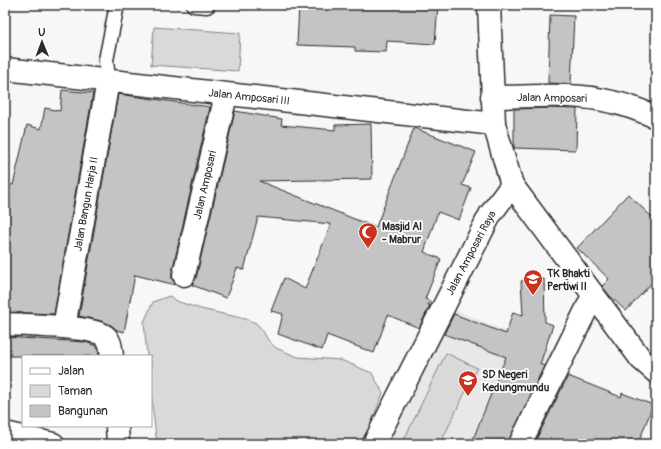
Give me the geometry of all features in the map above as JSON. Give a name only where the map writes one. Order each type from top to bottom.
[{"type":"street","points":[[489,5],[494,124],[512,185],[641,359],[656,372]]},
{"type":"street","name":"Jalan Amposari III","points":[[5,69],[494,124]]},
{"type":"street","name":"Jalan Bangun Harja II","points":[[64,327],[108,81]]},
{"type":"street","name":"Jalan Amposari","points":[[184,275],[226,95]]},
{"type":"street","name":"Jalan Amposari","points":[[492,97],[568,96],[588,98],[612,102],[656,117]]},
{"type":"street","name":"Jalan Amposari Raya","points":[[374,444],[490,215],[512,185]]},
{"type":"street","points":[[520,444],[593,296]]},
{"type":"street","points":[[5,324],[64,327],[105,336],[110,343],[112,355]]},
{"type":"street","points":[[117,427],[118,444]]},
{"type":"street","points":[[5,433],[53,444]]},
{"type":"lane","points":[[108,81],[106,60],[117,5]]},
{"type":"shaded area","name":"SD Negeri Kedungmundu","points":[[446,306],[554,351],[514,444],[380,444]]},
{"type":"green space","points":[[154,27],[240,33],[238,71],[151,65]]},
{"type":"green space","points":[[169,296],[179,302],[201,309],[246,319],[256,323],[268,340],[276,348],[298,357],[341,360],[372,373],[383,393],[370,426],[360,444],[157,444],[152,404],[152,355],[147,355],[144,322],[153,302]]},
{"type":"green space","points":[[446,353],[477,368],[440,444],[402,444]]},
{"type":"building","points":[[299,5],[438,5],[435,44],[387,41],[386,52],[355,51],[355,47],[297,45]]},
{"type":"building","points":[[550,15],[574,16],[571,84],[548,83]]},
{"type":"building","points":[[62,90],[93,93],[54,314],[5,312],[5,184],[13,185],[27,125],[41,129],[45,108],[60,111]]},
{"type":"building","points":[[118,94],[210,107],[172,272],[172,279],[176,285],[135,275],[124,332],[117,330],[111,325],[101,321],[79,316]]},
{"type":"building","points":[[514,109],[577,109],[576,150],[514,148]]},
{"type":"building","points":[[235,111],[282,119],[281,125],[335,130],[335,125],[371,124],[372,179],[259,181],[372,226],[372,229],[373,226],[376,227],[414,128],[476,152],[462,185],[471,188],[459,220],[438,212],[424,252],[441,259],[425,299],[430,301],[428,305],[430,305],[419,328],[388,315],[374,353],[327,335],[322,350],[278,334],[283,314],[271,311],[284,278],[305,289],[331,224],[258,217],[244,270],[237,268],[226,298],[192,285],[196,278]]},
{"type":"building","points":[[628,194],[656,221],[656,278],[626,311],[602,286],[609,279],[577,248]]},
{"type":"building","points":[[544,279],[545,322],[553,325],[540,364],[544,366],[508,444],[471,444],[506,357],[444,334],[454,314],[506,334],[513,312],[523,315],[521,281]]},
{"type":"building","points":[[5,337],[85,342],[97,346],[99,355],[22,355],[5,356]]},
{"type":"building","points":[[568,376],[621,397],[622,393],[653,405],[638,444],[534,444]]},
{"type":"place","name":"Masjid Al - Mabrur","points":[[368,249]]},
{"type":"place","name":"TK Bhakti Pertiwi II","points":[[533,296]]},
{"type":"place","name":"SD Negeri Kedungmundu","points":[[468,397]]}]
